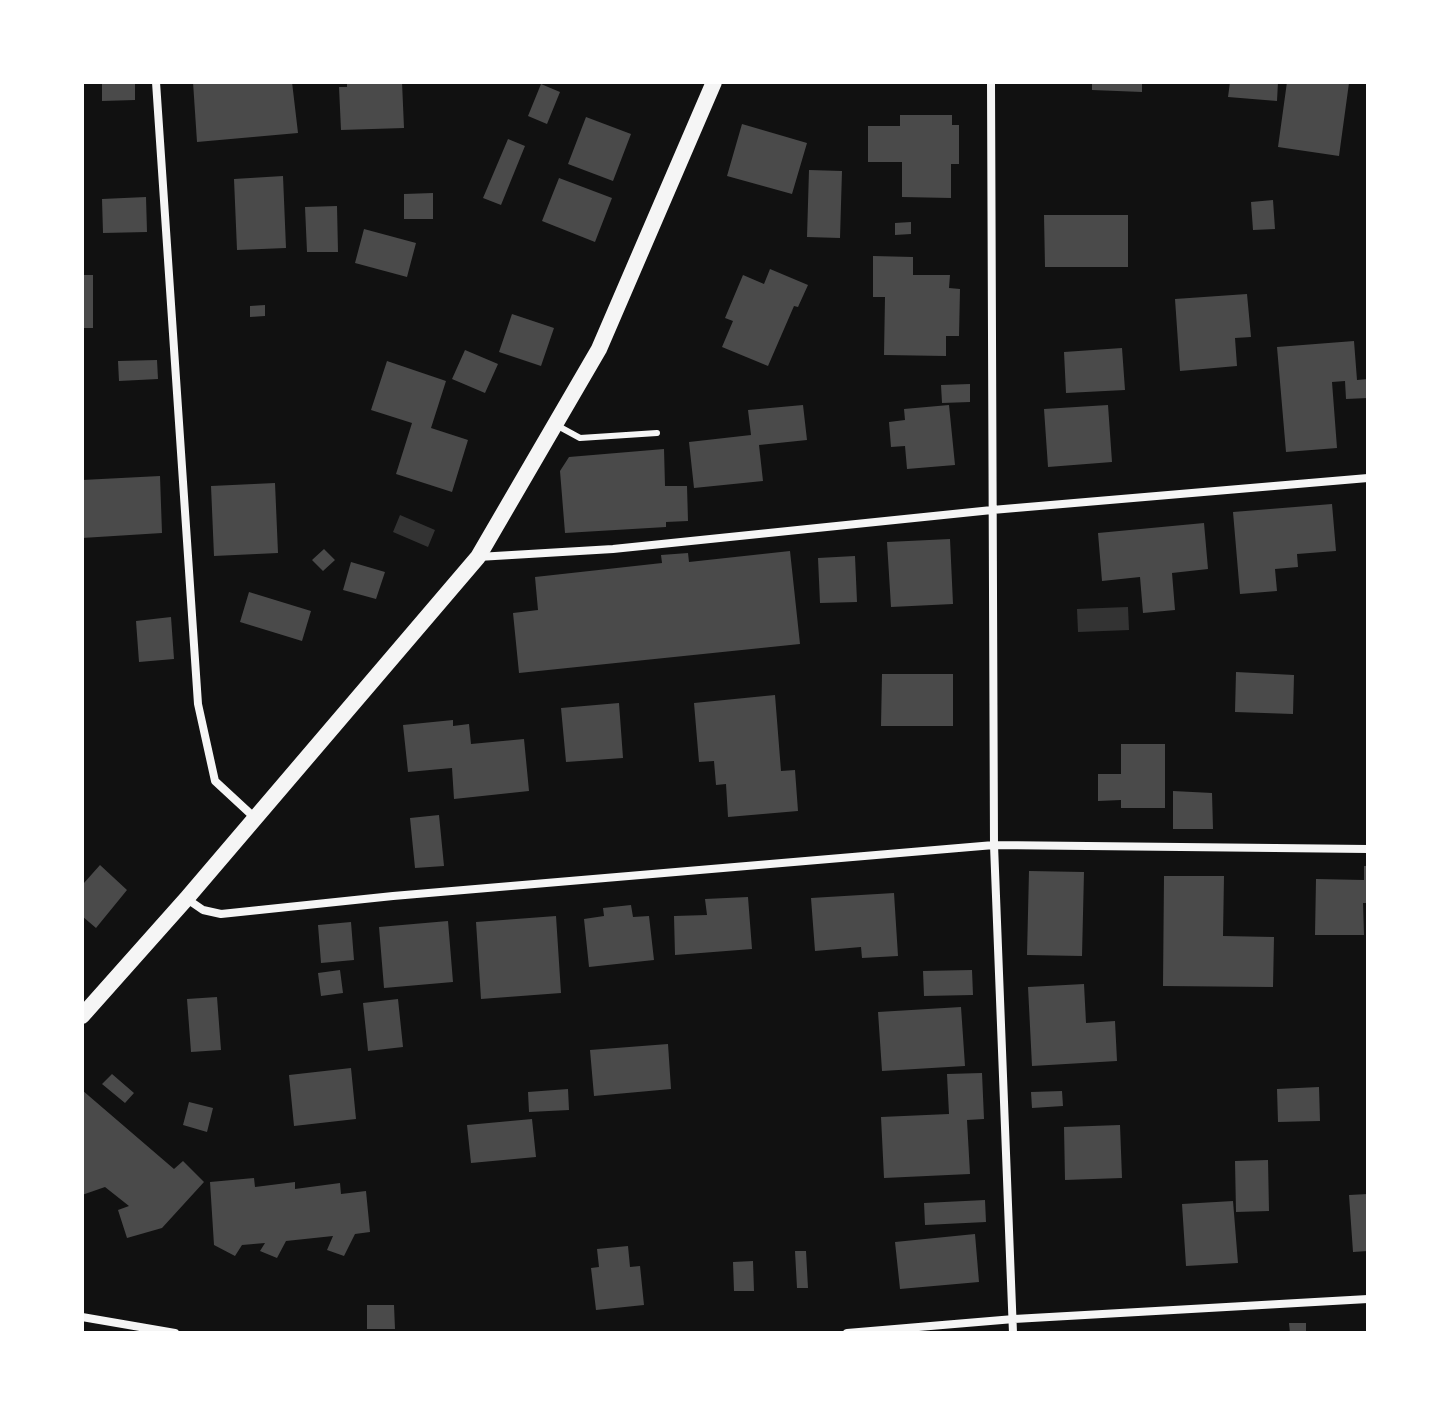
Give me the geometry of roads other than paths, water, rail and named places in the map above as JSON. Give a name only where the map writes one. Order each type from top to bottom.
[{"type":"main road","points":[[82,1016],[187,898],[478,557],[599,349],[714,82]]},
{"type":"street","points":[[156,82],[198,704],[215,781],[255,818]]},
{"type":"street","points":[[991,82],[994,845],[1013,1333]]},
{"type":"street","points":[[478,557],[613,549],[992,510],[1368,478]]},
{"type":"street","points":[[187,898],[203,910],[221,914],[393,896],[994,845],[1368,849]]},
{"type":"street","points":[[847,1333],[1014,1319],[1368,1299]]},
{"type":"street","points":[[82,1317],[175,1333]]},
{"type":"lane","points":[[555,424],[580,438],[657,433]]}]
